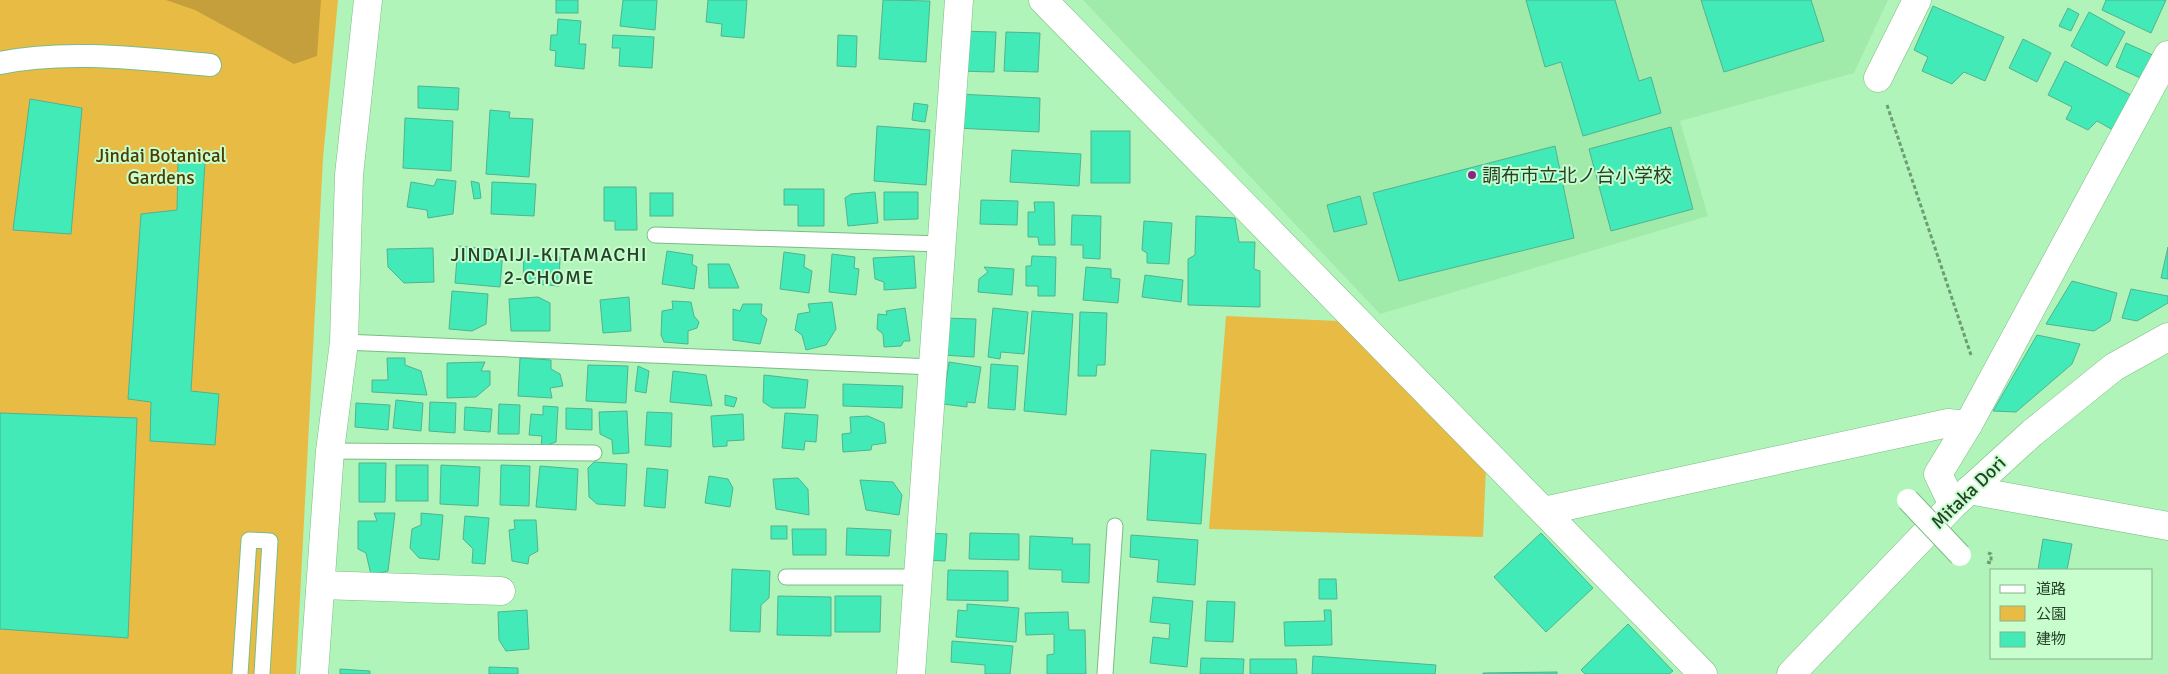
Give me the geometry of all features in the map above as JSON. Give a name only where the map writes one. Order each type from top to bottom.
[{"type":"street","points":[[314,674],[330,451],[344,342],[350,175],[368,0]]},
{"type":"street","points":[[911,674],[959,0]]},
{"type":"street","points":[[1043,0],[1703,674]]},
{"type":"street","points":[[1878,78],[1917,0]]},
{"type":"street","points":[[2168,55],[1968,425],[1938,474],[1961,497],[2168,526]]},
{"type":"street","points":[[0,63],[22,58],[124,57],[210,65]]},
{"type":"street","name":"Mitaka Dori","points":[[1791,674],[1961,497],[2032,432],[2114,367],[2168,337]]},
{"type":"street","points":[[1544,511],[1948,423],[1968,425]]},
{"type":"street","points":[[1908,500],[1960,555]]},
{"type":"street","points":[[321,585],[501,591]]},
{"type":"lane","points":[[655,235],[942,244]]},
{"type":"lane","points":[[344,342],[932,367]]},
{"type":"lane","points":[[330,451],[594,453]]},
{"type":"lane","points":[[1105,674],[1115,526]]},
{"type":"lane","points":[[240,674],[249,540],[270,542],[262,674]]},
{"type":"lane","points":[[786,577],[918,577]]},
{"type":"path","points":[[1878,78],[1972,357]]},
{"type":"shaded area","points":[[166,0],[321,0],[317,56],[294,64],[195,10]]},
{"type":"shaded area","name":"調布市立北ノ台小学校","points":[[1083,0],[1888,0],[1854,73],[1680,121],[1708,216],[1380,314]]},
{"type":"green space","name":"Jindai Botanical Gardens","points":[[0,0],[338,0],[323,158],[296,674],[0,674]]},
{"type":"green space","points":[[1226,316],[1339,321],[1486,467],[1483,537],[1209,529]]},
{"type":"building","points":[[556,0],[578,0],[578,13],[556,13]]},
{"type":"building","points":[[623,0],[657,0],[655,30],[620,26]]},
{"type":"building","points":[[708,0],[747,0],[744,38],[721,36],[722,24],[706,22]]},
{"type":"building","points":[[883,0],[930,1],[926,62],[879,59]]},
{"type":"building","points":[[1526,0],[1615,0],[1639,81],[1651,77],[1661,113],[1583,136],[1561,62],[1545,67]]},
{"type":"building","points":[[1701,0],[1811,0],[1824,41],[1724,72]]},
{"type":"building","points":[[2106,0],[2166,0],[2151,33],[2102,10]]},
{"type":"building","points":[[1933,6],[2004,37],[1985,81],[1964,72],[1952,84],[1922,71],[1928,57],[1914,50]]},
{"type":"building","points":[[2068,8],[2079,14],[2071,31],[2059,26]]},
{"type":"building","points":[[2089,12],[2125,32],[2107,66],[2071,46]]},
{"type":"building","points":[[558,19],[581,21],[579,44],[586,44],[584,69],[555,66],[556,51],[550,50],[551,35],[557,35]]},
{"type":"building","points":[[959,31],[996,32],[994,72],[957,71]]},
{"type":"building","points":[[1006,32],[1040,33],[1038,72],[1004,71]]},
{"type":"building","points":[[613,35],[654,37],[652,68],[619,66],[620,48],[612,48]]},
{"type":"building","points":[[838,35],[857,36],[856,67],[837,66]]},
{"type":"building","points":[[2023,39],[2051,53],[2037,82],[2009,68]]},
{"type":"building","points":[[2126,43],[2155,56],[2145,80],[2116,67]]},
{"type":"building","points":[[2065,61],[2131,95],[2113,130],[2097,121],[2088,130],[2066,119],[2072,107],[2048,95]]},
{"type":"building","points":[[418,86],[459,88],[458,110],[418,108]]},
{"type":"building","points":[[958,94],[1040,98],[1039,132],[956,128]]},
{"type":"building","points":[[30,99],[82,108],[71,234],[13,230]]},
{"type":"building","points":[[914,103],[928,105],[925,122],[912,120]]},
{"type":"building","points":[[490,110],[510,112],[509,118],[533,119],[529,177],[486,174]]},
{"type":"building","points":[[405,118],[453,121],[451,171],[403,168]]},
{"type":"building","points":[[877,126],[930,130],[926,185],[874,181]]},
{"type":"building","points":[[1671,127],[1693,209],[1611,231],[1589,149]]},
{"type":"building","points":[[1091,131],[1130,131],[1130,183],[1091,183]]},
{"type":"building","points":[[1555,146],[1574,238],[1399,281],[1373,193]]},
{"type":"building","points":[[1012,150],[1081,154],[1079,186],[1010,182]]},
{"type":"building","points":[[205,162],[191,391],[219,394],[215,445],[150,441],[151,402],[128,399],[141,214],[177,210],[178,163]]},
{"type":"building","points":[[437,179],[456,181],[453,214],[428,218],[427,210],[407,207],[411,182],[434,186]]},
{"type":"building","points":[[471,181],[479,183],[481,198],[474,199]]},
{"type":"building","points":[[492,182],[536,184],[534,216],[491,214]]},
{"type":"building","points":[[604,187],[636,187],[637,230],[615,230],[615,221],[604,221]]},
{"type":"building","points":[[784,189],[824,189],[824,226],[798,226],[798,205],[784,205]]},
{"type":"building","points":[[875,192],[878,223],[848,226],[845,198],[851,194]]},
{"type":"building","points":[[884,192],[918,192],[918,219],[884,220]]},
{"type":"building","points":[[650,193],[673,193],[673,216],[650,216]]},
{"type":"building","points":[[1360,196],[1367,224],[1334,232],[1327,205]]},
{"type":"building","points":[[981,200],[1018,201],[1017,225],[980,224]]},
{"type":"building","points":[[1034,202],[1054,202],[1055,245],[1039,245],[1038,237],[1028,237],[1028,212],[1035,212]]},
{"type":"building","points":[[1072,215],[1101,216],[1100,259],[1083,258],[1083,245],[1071,245]]},
{"type":"building","points":[[1196,216],[1235,218],[1239,242],[1255,242],[1254,269],[1260,271],[1260,307],[1188,305],[1188,259],[1195,255]]},
{"type":"building","points":[[1144,221],[1172,223],[1169,264],[1147,263],[1147,253],[1142,250]]},
{"type":"building","points":[[458,246],[503,250],[500,287],[455,283]]},
{"type":"building","points":[[2168,247],[2168,279],[2161,278]]},
{"type":"building","points":[[433,248],[434,282],[404,283],[388,267],[387,249]]},
{"type":"building","points":[[667,251],[693,255],[692,264],[697,267],[694,289],[662,284]]},
{"type":"building","points":[[784,252],[805,255],[804,267],[812,271],[809,293],[780,289]]},
{"type":"building","points":[[524,254],[560,257],[559,286],[523,283]]},
{"type":"building","points":[[832,254],[855,257],[854,268],[859,269],[856,295],[829,292]]},
{"type":"building","points":[[914,256],[916,288],[884,290],[884,282],[875,279],[873,258]]},
{"type":"building","points":[[1032,256],[1056,257],[1055,296],[1038,296],[1038,286],[1026,286],[1026,266],[1031,266]]},
{"type":"building","points":[[708,264],[729,264],[739,288],[709,288]]},
{"type":"building","points":[[984,267],[1014,269],[1012,295],[978,292],[979,279],[988,272]]},
{"type":"building","points":[[1086,267],[1111,269],[1111,278],[1120,279],[1118,303],[1083,300]]},
{"type":"building","points":[[1145,275],[1183,280],[1181,302],[1142,297]]},
{"type":"building","points":[[2072,281],[2117,293],[2110,321],[2094,331],[2046,324]]},
{"type":"building","points":[[2131,289],[2168,296],[2168,303],[2137,321],[2122,318]]},
{"type":"building","points":[[452,291],[488,294],[486,324],[472,331],[449,329]]},
{"type":"building","points":[[538,297],[550,303],[550,331],[511,331],[509,299]]},
{"type":"building","points":[[629,297],[631,331],[603,333],[600,300]]},
{"type":"building","points":[[672,301],[691,302],[694,316],[699,322],[697,328],[688,331],[688,344],[664,342],[661,335],[662,311],[673,309]]},
{"type":"building","points":[[832,302],[836,329],[826,345],[806,350],[802,335],[795,330],[798,314],[810,312],[808,304]]},
{"type":"building","points":[[743,304],[762,304],[761,314],[767,319],[760,344],[733,340],[733,309],[740,311]]},
{"type":"building","points":[[905,308],[910,341],[904,341],[901,346],[884,347],[883,334],[877,329],[878,314],[887,315],[886,311]]},
{"type":"building","points":[[993,308],[1028,312],[1024,354],[1001,352],[1000,359],[988,357]]},
{"type":"building","points":[[1032,311],[1073,314],[1066,415],[1024,411]]},
{"type":"building","points":[[1080,312],[1107,313],[1105,365],[1097,365],[1096,376],[1078,376]]},
{"type":"building","points":[[944,318],[976,319],[974,357],[942,355]]},
{"type":"building","points":[[2037,335],[2080,344],[2072,364],[2016,412],[1993,411]]},
{"type":"building","points":[[387,358],[405,358],[405,365],[421,371],[427,395],[372,392],[372,380],[388,380]]},
{"type":"building","points":[[520,358],[551,360],[551,369],[560,374],[563,386],[550,388],[552,398],[518,396]]},
{"type":"building","points":[[485,362],[481,371],[490,371],[490,385],[476,397],[447,398],[447,363]]},
{"type":"building","points":[[949,362],[981,367],[975,403],[967,402],[967,407],[943,404]]},
{"type":"building","points":[[991,364],[1018,366],[1015,410],[988,408]]},
{"type":"building","points":[[588,365],[628,366],[626,403],[586,401]]},
{"type":"building","points":[[638,366],[649,371],[646,393],[635,391]]},
{"type":"building","points":[[673,371],[706,375],[712,406],[670,402]]},
{"type":"building","points":[[764,375],[808,380],[805,408],[772,408],[763,402]]},
{"type":"building","points":[[843,384],[903,386],[902,408],[843,406]]},
{"type":"building","points":[[725,395],[737,398],[734,407],[725,405]]},
{"type":"building","points":[[396,400],[423,403],[421,431],[393,428]]},
{"type":"building","points":[[430,402],[456,403],[455,433],[429,431]]},
{"type":"building","points":[[356,403],[390,405],[388,430],[355,427]]},
{"type":"building","points":[[499,404],[520,405],[519,434],[498,434]]},
{"type":"building","points":[[543,406],[558,407],[556,442],[541,447],[542,436],[529,435],[531,414],[543,415]]},
{"type":"building","points":[[465,407],[492,409],[490,432],[464,430]]},
{"type":"building","points":[[566,408],[592,409],[592,430],[566,429]]},
{"type":"building","points":[[627,411],[629,453],[613,454],[612,440],[600,434],[599,412]]},
{"type":"building","points":[[647,412],[672,413],[671,447],[645,445]]},
{"type":"building","points":[[0,413],[137,418],[128,638],[0,629]]},
{"type":"building","points":[[785,413],[818,415],[816,442],[805,441],[804,450],[782,448]]},
{"type":"building","points":[[743,414],[744,440],[727,441],[727,446],[713,447],[711,416]]},
{"type":"building","points":[[868,416],[884,423],[886,443],[872,445],[871,450],[843,452],[842,434],[851,433],[850,417]]},
{"type":"building","points":[[1151,450],[1206,454],[1201,524],[1147,520]]},
{"type":"building","points":[[594,462],[627,464],[625,506],[597,504],[589,497],[588,468]]},
{"type":"building","points":[[359,463],[386,463],[385,502],[359,502]]},
{"type":"building","points":[[396,465],[428,465],[428,501],[396,501]]},
{"type":"building","points":[[441,465],[480,467],[478,506],[440,504]]},
{"type":"building","points":[[501,465],[530,466],[529,506],[500,505]]},
{"type":"building","points":[[540,466],[578,469],[576,510],[536,507]]},
{"type":"building","points":[[647,468],[668,470],[665,508],[644,506]]},
{"type":"building","points":[[709,476],[728,479],[733,488],[730,507],[705,503]]},
{"type":"building","points":[[798,478],[808,489],[809,515],[776,509],[773,479]]},
{"type":"building","points":[[860,480],[893,482],[902,495],[899,515],[866,510]]},
{"type":"building","points":[[374,513],[395,513],[388,571],[371,575],[366,553],[358,549],[358,521],[377,521]]},
{"type":"building","points":[[421,513],[443,515],[439,560],[419,558],[410,548],[412,529],[421,525]]},
{"type":"building","points":[[465,516],[489,518],[485,564],[472,563],[473,549],[463,539]]},
{"type":"building","points":[[514,520],[536,520],[538,551],[529,556],[528,564],[512,561],[509,530],[515,529]]},
{"type":"building","points":[[771,526],[787,526],[787,539],[771,539]]},
{"type":"building","points":[[847,528],[891,530],[889,556],[846,555]]},
{"type":"building","points":[[792,529],[826,529],[826,555],[793,555]]},
{"type":"building","points":[[926,533],[947,534],[945,561],[925,560]]},
{"type":"building","points":[[970,533],[1019,534],[1019,560],[969,559]]},
{"type":"building","points":[[1541,533],[1593,588],[1546,632],[1494,577]]},
{"type":"building","points":[[1131,535],[1198,540],[1195,585],[1157,582],[1159,560],[1130,557]]},
{"type":"building","points":[[1030,536],[1073,538],[1072,544],[1090,544],[1089,583],[1062,582],[1062,570],[1029,569]]},
{"type":"building","points":[[2043,539],[2072,544],[2067,569],[2038,569]]},
{"type":"building","points":[[732,569],[770,571],[769,598],[761,605],[760,632],[730,631]]},
{"type":"building","points":[[948,570],[1008,571],[1008,601],[947,600]]},
{"type":"building","points":[[1319,579],[1336,579],[1337,599],[1319,599]]},
{"type":"building","points":[[778,596],[831,597],[831,636],[777,635]]},
{"type":"building","points":[[835,596],[881,596],[880,632],[835,632]]},
{"type":"building","points":[[1153,597],[1193,601],[1187,667],[1150,663],[1153,637],[1169,639],[1170,624],[1150,622]]},
{"type":"building","points":[[1207,601],[1235,602],[1233,642],[1205,641]]},
{"type":"building","points":[[967,604],[1019,608],[1016,642],[956,637],[958,610],[967,611]]},
{"type":"building","points":[[527,610],[529,649],[506,651],[499,640],[498,612]]},
{"type":"building","points":[[1324,610],[1331,610],[1332,645],[1285,646],[1284,622],[1325,621]]},
{"type":"building","points":[[1068,612],[1069,630],[1085,630],[1086,674],[1047,674],[1047,655],[1054,654],[1054,634],[1026,635],[1025,613]]},
{"type":"building","points":[[1628,624],[1673,671],[1669,674],[1585,674],[1581,670]]},
{"type":"building","points":[[952,641],[1013,646],[1010,674],[985,674],[985,665],[951,662]]},
{"type":"building","points":[[1313,656],[1436,665],[1435,674],[1312,674]]},
{"type":"building","points":[[1201,658],[1244,659],[1243,674],[1200,674]]},
{"type":"building","points":[[1250,659],[1296,659],[1297,674],[1250,674]]},
{"type":"building","points":[[489,667],[518,668],[518,674],[489,674]]},
{"type":"building","points":[[340,669],[370,671],[370,674],[340,674]]},
{"type":"building","points":[[1557,672],[1557,674],[1483,674],[1483,673]]},
{"type":"place","name":"調布市立北ノ台小学校","points":[[1472,175]]},
{"type":"district","name":"JINDAIJI-KITAMACHI 2-CHOME","points":[[549,266]]}]
